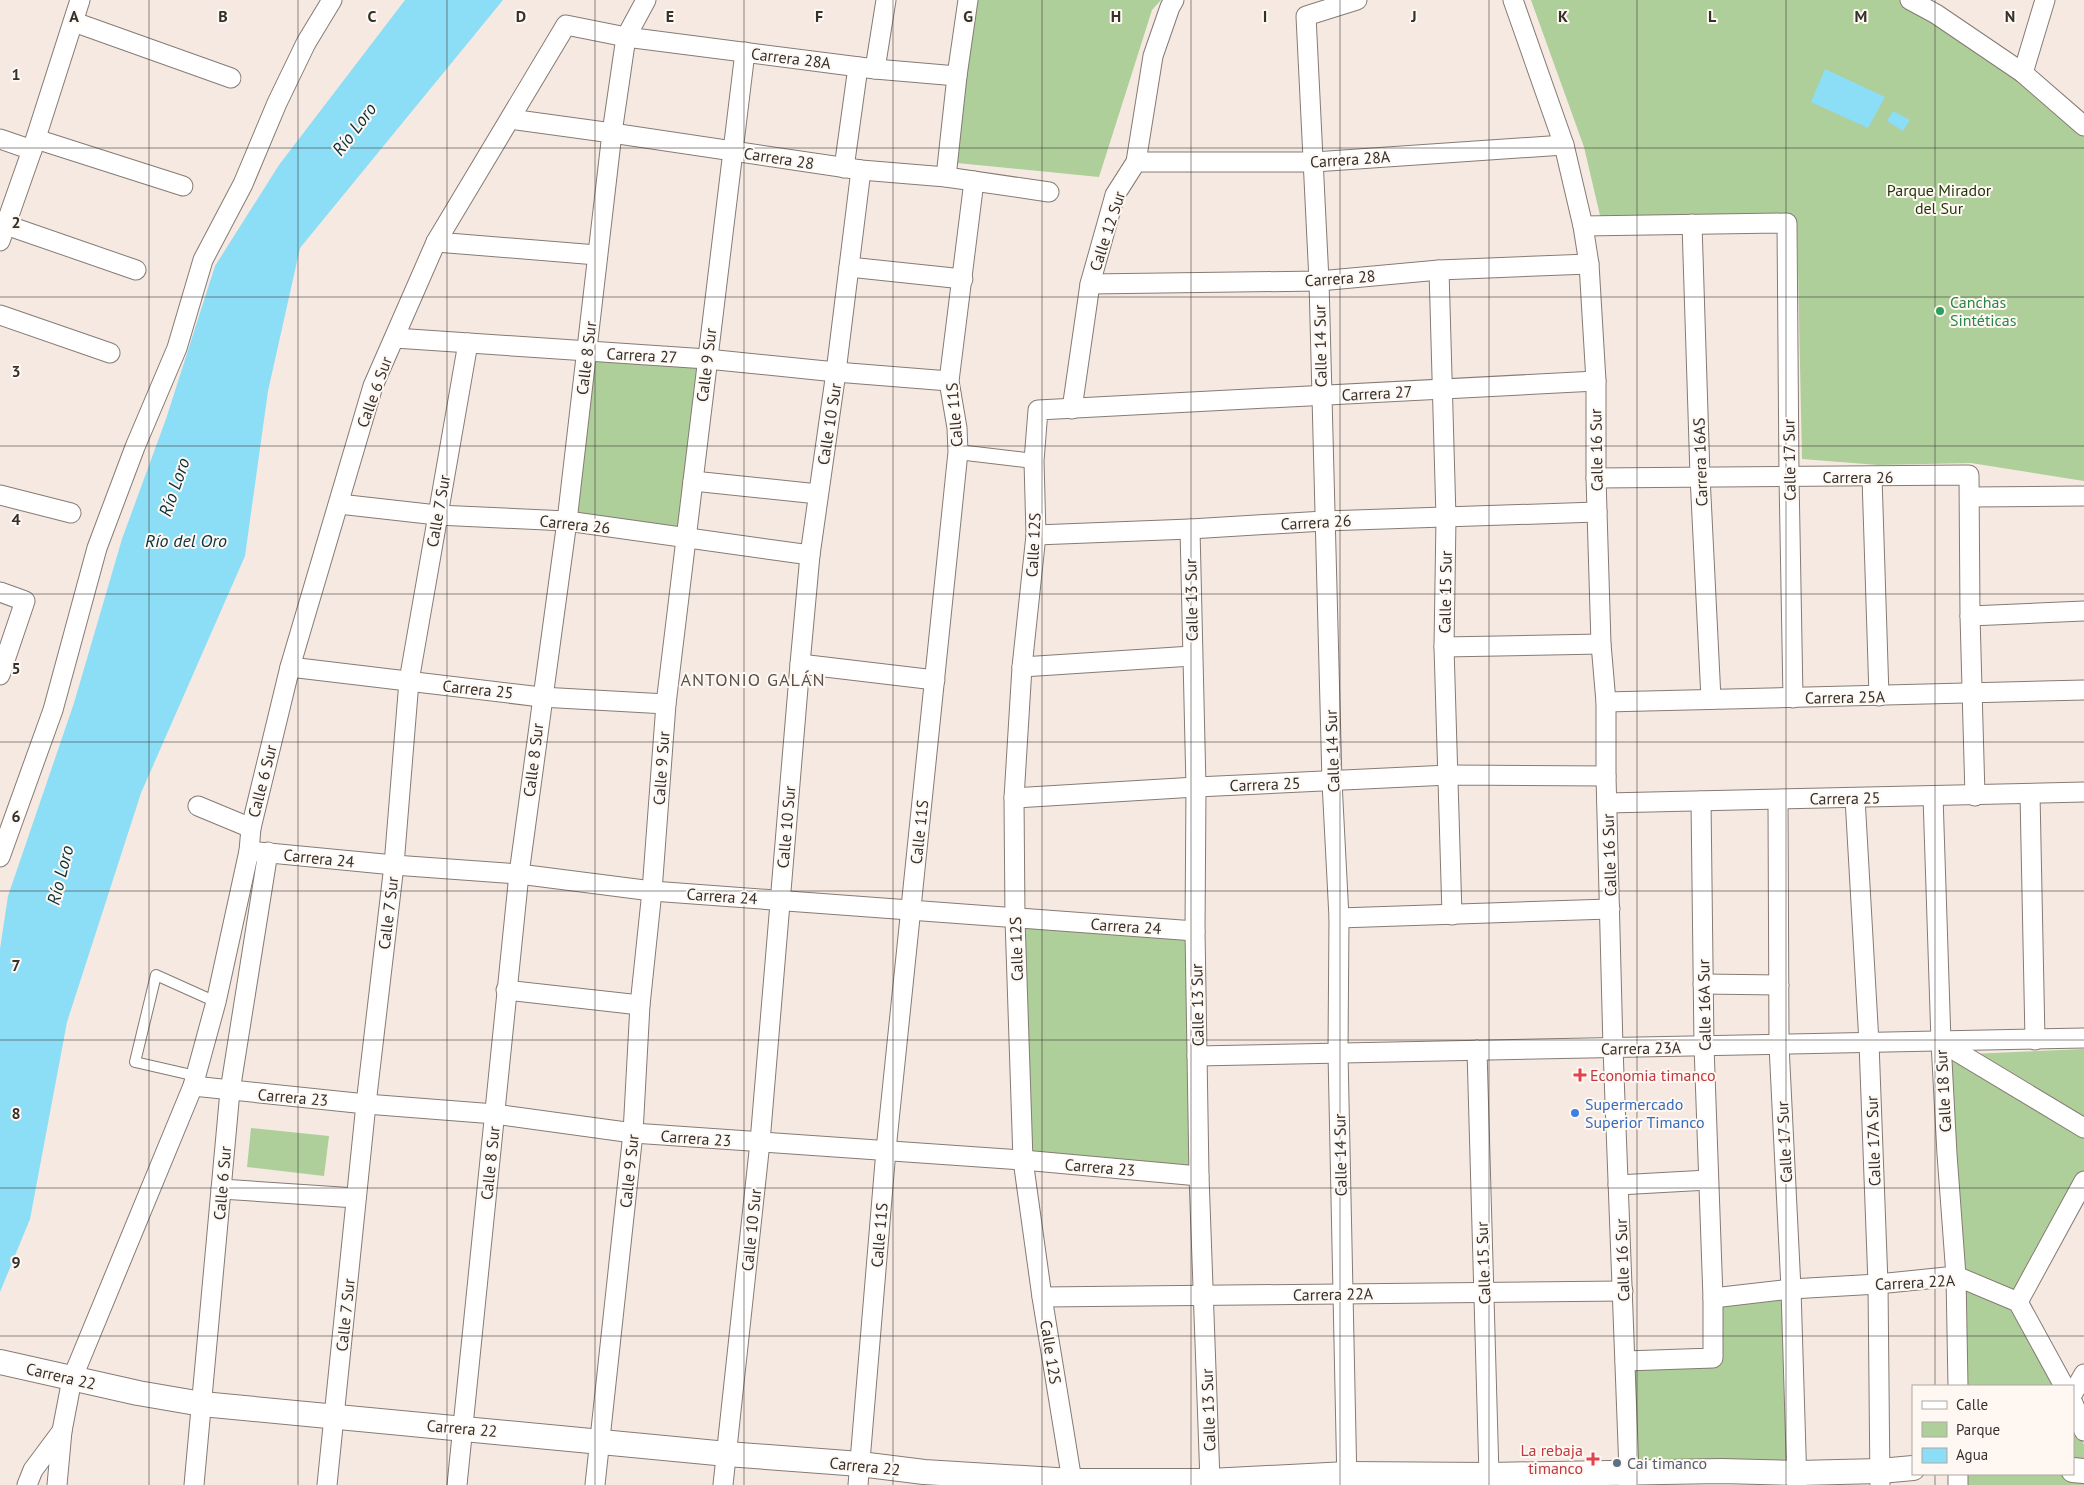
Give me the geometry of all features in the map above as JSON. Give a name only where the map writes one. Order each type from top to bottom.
[{"type":"street","points":[[80,0],[34,145],[3,233],[136,270]]},
{"type":"street","points":[[0,857],[53,710],[97,548],[135,447],[177,348],[203,260],[243,184],[277,104],[302,52],[332,0]]},
{"type":"street","points":[[626,37],[646,0]]},
{"type":"street","name":"Calle 10 Sur","points":[[723,1485],[760,1142],[810,555],[849,267],[852,169],[867,68],[886,0]]},
{"type":"street","points":[[946,177],[956,76],[968,0]]},
{"type":"street","name":"Calle 12 Sur","points":[[1072,409],[1090,284],[1115,195],[1136,162],[1153,56],[1174,0]]},
{"type":"street","name":"Calle 14 Sur","points":[[1347,1480],[1338,1053],[1339,918],[1332,782],[1319,281],[1306,16],[1357,0]]},
{"type":"street","name":"Calle 16 Sur","points":[[1512,0],[1564,144],[1583,226],[1589,264],[1596,381],[1596,478],[1606,702],[1613,1048],[1623,1291],[1628,1478]]},
{"type":"street","points":[[1910,0],[1938,7],[2023,73],[2084,126]]},
{"type":"street","points":[[2023,73],[2045,0]]},
{"type":"street","points":[[74,22],[231,78]]},
{"type":"street","name":"Calle 6 Sur","points":[[57,1485],[62,1431],[72,1379],[194,1081],[216,1002],[249,851],[251,828],[290,667],[373,386],[436,242],[566,25],[626,37]]},
{"type":"street","name":"Carrera 28A","points":[[626,37],[867,68],[956,76]]},
{"type":"street","name":"Calle 8 Sur","points":[[457,1485],[519,874],[541,696],[567,521],[612,132],[626,37]]},
{"type":"street","name":"Calle 9 Sur","points":[[595,1485],[633,1133],[640,1005],[652,891],[666,704],[745,52]]},
{"type":"street","name":"Carrera 28","points":[[510,119],[612,132],[852,169],[946,177],[1049,192]]},
{"type":"street","points":[[0,140],[34,145],[183,186]]},
{"type":"street","name":"Carrera 28A","points":[[1136,162],[1314,162],[1564,144]]},
{"type":"street","name":"Calle 11S","points":[[859,1475],[886,1150],[958,452],[957,428],[949,381],[974,181]]},
{"type":"street","name":"Calle 17 Sur","points":[[1692,224],[1787,223],[1793,698]]},
{"type":"street","points":[[1583,226],[1692,224]]},
{"type":"street","name":"Carrera 16AS","points":[[1692,224],[1700,476],[1711,700]]},
{"type":"street","points":[[436,242],[598,255]]},
{"type":"street","name":"Carrera 28","points":[[1090,284],[1319,281],[1439,270],[1589,264]]},
{"type":"street","points":[[849,267],[963,279]]},
{"type":"street","name":"Calle 15 Sur","points":[[1439,270],[1446,518],[1444,646],[1452,915]]},
{"type":"street","points":[[0,315],[110,353]]},
{"type":"street","name":"Carrera 27","points":[[395,338],[707,359],[949,381]]},
{"type":"street","name":"Calle 7 Sur","points":[[327,1485],[366,1104],[394,865],[409,681],[468,343]]},
{"type":"street","name":"Carrera 27","points":[[1038,410],[1596,381]]},
{"type":"street","name":"Calle 12S","points":[[1038,410],[1034,461],[1036,534],[1022,668],[1014,798],[1015,919],[1023,1160],[1042,1297],[1072,1483]]},
{"type":"street","points":[[958,452],[1034,461]]},
{"type":"street","name":"Carrera 26","points":[[1596,478],[1970,475],[1970,498]]},
{"type":"street","points":[[1872,477],[1879,696]]},
{"type":"street","points":[[693,482],[818,494]]},
{"type":"street","points":[[0,495],[71,513]]},
{"type":"street","points":[[1975,796],[1974,694],[1970,616],[1970,498],[2084,496]]},
{"type":"street","name":"Carrera 26","points":[[339,504],[437,515],[567,521],[810,555]]},
{"type":"street","name":"Carrera 26","points":[[1036,534],[1190,529],[1324,521],[1597,512]]},
{"type":"street","name":"Calle 13 Sur","points":[[1190,529],[1196,787],[1195,931],[1199,1176],[1210,1481]]},
{"type":"street","points":[[0,592],[25,601],[0,675]]},
{"type":"street","points":[[1970,616],[2084,611]]},
{"type":"street","points":[[1444,646],[1602,644]]},
{"type":"street","points":[[1022,668],[1192,656]]},
{"type":"street","points":[[800,664],[935,680]]},
{"type":"street","name":"Carrera 25","points":[[290,667],[541,696],[666,704]]},
{"type":"street","name":"Carrera 25A","points":[[1606,702],[2084,690]]},
{"type":"street","name":"Carrera 25","points":[[1014,798],[1196,787],[1449,776],[1606,776]]},
{"type":"street","name":"Carrera 25","points":[[1607,804],[2084,792]]},
{"type":"street","points":[[2030,794],[2036,1040]]},
{"type":"street","name":"Calle 18 Sur","points":[[1933,796],[1946,1154],[1956,1276],[1958,1385]]},
{"type":"street","name":"Calle 17A Sur","points":[[1855,798],[1869,1043],[1878,1284],[1880,1478]]},
{"type":"street","name":"Calle 17 Sur","points":[[1778,800],[1779,1045],[1792,1289],[1797,1479]]},
{"type":"street","name":"Calle 16A Sur","points":[[1625,1362],[1713,1358],[1713,1298],[1704,1046],[1702,801]]},
{"type":"street","points":[[198,806],[251,828]]},
{"type":"street","name":"Carrera 24","points":[[249,851],[394,865],[519,874],[652,891],[1195,931]]},
{"type":"street","name":"Calle 6 Sur","points":[[194,1485],[230,1091],[268,852]]},
{"type":"street","points":[[1339,918],[1610,909]]},
{"type":"street","points":[[1703,984],[1779,985]]},
{"type":"street","points":[[506,990],[640,1005]]},
{"type":"street","name":"Carrera 23A","points":[[1197,1056],[2084,1038]]},
{"type":"street","points":[[1941,1042],[2084,1128]]},
{"type":"street","name":"Calle 15 Sur","points":[[1477,1050],[1489,1475]]},
{"type":"street","name":"Carrera 23","points":[[194,1081],[230,1091],[495,1114],[633,1133],[1023,1160],[1199,1176]]},
{"type":"street","points":[[1618,1185],[1708,1180]]},
{"type":"street","points":[[2063,1385],[2018,1302],[2084,1181]]},
{"type":"street","points":[[221,1189],[356,1198]]},
{"type":"street","name":"Carrera 22A","points":[[1713,1298],[1792,1289],[1878,1284],[1956,1276],[2018,1302]]},
{"type":"street","name":"Carrera 22A","points":[[1042,1297],[1623,1291]]},
{"type":"street","name":"Carrera 22","points":[[2,1362],[138,1393],[202,1404],[727,1454],[859,1475],[924,1472],[1072,1483],[1347,1480],[1489,1475],[1797,1479],[1880,1478],[1912,1468]]},
{"type":"street","points":[[2074,1391],[2084,1374]]},
{"type":"street","points":[[2074,1406],[2084,1431]]},
{"type":"street","points":[[27,1485],[33,1470],[62,1431]]},
{"type":"lane","points":[[194,1081],[135,1062],[156,974],[216,1002]]},
{"type":"green space","points":[[978,0],[1161,0],[1152,10],[1099,177],[957,163],[967,73]]},
{"type":"green space","name":"Parque Mirador del Sur","points":[[1531,0],[1900,0],[1940,22],[2023,78],[2084,131],[2084,481],[1971,463],[1878,465],[1802,459],[1797,222],[1602,224],[1584,147]]},
{"type":"green space","points":[[586,352],[707,359],[686,537],[567,521]]},
{"type":"green space","points":[[1022,928],[1189,940],[1192,1166],[1029,1151]]},
{"type":"green space","points":[[2084,1049],[2084,1174],[2013,1306],[2060,1385],[1961,1385],[1945,1055]]},
{"type":"green space","points":[[251,1128],[329,1136],[324,1176],[247,1167]]},
{"type":"green space","points":[[1787,1294],[1794,1469],[1633,1467],[1630,1363],[1716,1363],[1718,1304]]},
{"type":"green space","points":[[2074,1415],[2084,1445],[2084,1485],[1960,1485],[1961,1475],[2074,1475]]},
{"type":"water","name":"Río del Oro","points":[[405,0],[503,0],[300,248],[268,391],[245,556],[141,793],[67,1022],[30,1219],[0,1292],[0,949],[8,896],[74,703],[122,539],[166,419],[215,266],[279,165]]},
{"type":"water","points":[[1825,69],[1885,97],[1868,128],[1811,102]]},
{"type":"water","points":[[1893,111],[1910,120],[1903,131],[1887,121]]},
{"type":"place","name":"Canchas Sintéticas","points":[[1940,311]]},
{"type":"place","name":"Economia timanco","points":[[1580,1075]]},
{"type":"place","name":"Supermercado Superior Timanco","points":[[1575,1113]]},
{"type":"place","name":"La rebaja timanco","points":[[1593,1459]]},
{"type":"place","name":"Cai timanco","points":[[1617,1463]]},
{"type":"district","name":"ANTONIO GALÁN","points":[[753,679]]},
{"type":"water label","name":"Río Loro","points":[[354,129]]},
{"type":"water label","name":"Río Loro","points":[[174,487]]},
{"type":"water label","name":"Río Loro","points":[[60,875]]}]
